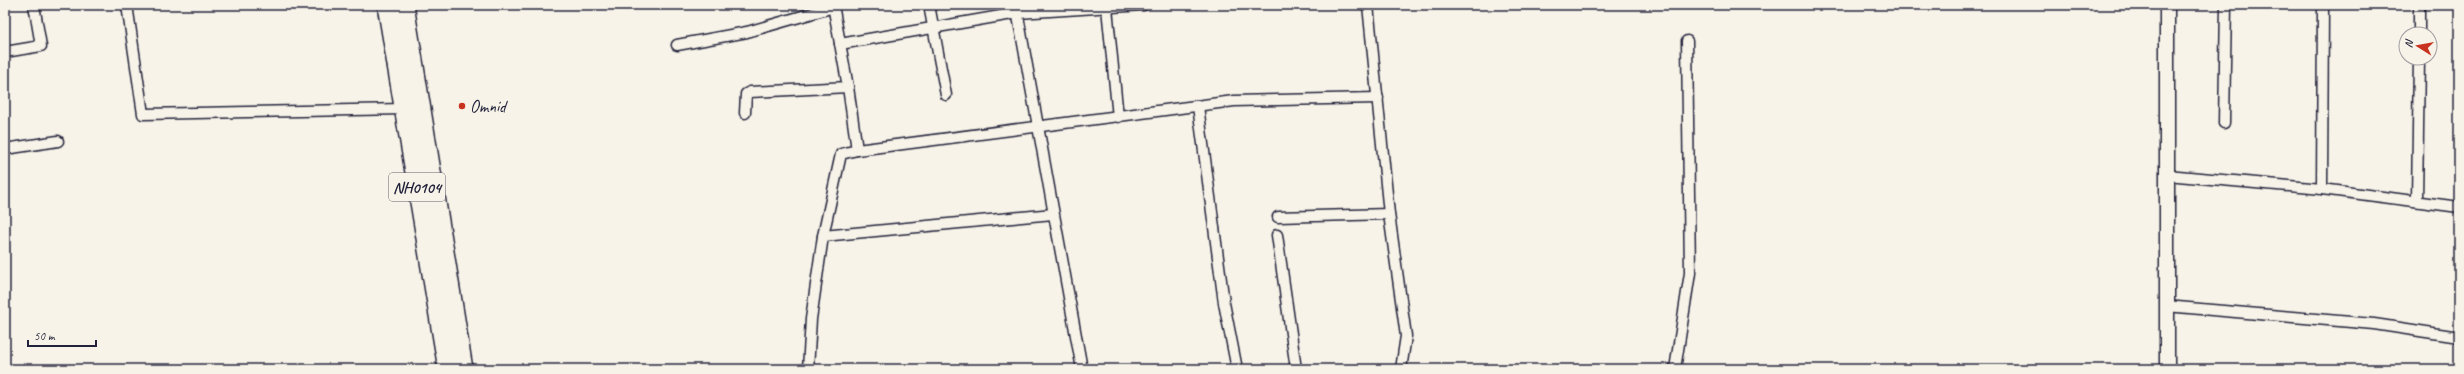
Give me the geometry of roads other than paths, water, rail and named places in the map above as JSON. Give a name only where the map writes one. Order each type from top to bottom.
[{"type":"highway","name":"NH0104","points":[[388,5],[448,369]]},
{"type":"highway","name":"NH0104","points":[[404,5],[463,369]]},
{"type":"street","points":[[5,52],[40,46],[34,5]]},
{"type":"street","points":[[127,5],[144,114],[404,108]]},
{"type":"street","points":[[929,5],[946,95]]},
{"type":"street","points":[[840,44],[933,27],[1017,9],[1107,8],[1144,5]]},
{"type":"street","points":[[1368,5],[1389,214],[1406,336],[1401,369]]},
{"type":"street","points":[[2167,5],[2167,369]]},
{"type":"street","points":[[2224,123],[2226,5]]},
{"type":"street","points":[[2322,189],[2323,5]]},
{"type":"street","points":[[2419,5],[2419,26]]},
{"type":"street","points":[[677,45],[747,32],[833,6],[848,87],[857,150]]},
{"type":"street","points":[[1107,8],[1118,117]]},
{"type":"street","points":[[1017,9],[1037,128],[1082,369]]},
{"type":"street","points":[[1675,369],[1690,273],[1687,41]]},
{"type":"street","points":[[2417,201],[2418,66]]},
{"type":"street","points":[[745,113],[746,94],[750,92],[848,87]]},
{"type":"street","points":[[808,369],[811,320],[823,236],[840,155],[857,150],[1037,128],[1234,101],[1378,98]]},
{"type":"street","points":[[1198,106],[1224,303],[1236,369]]},
{"type":"street","points":[[5,149],[58,141]]},
{"type":"street","points":[[2167,175],[2322,189],[2459,207]]},
{"type":"street","points":[[823,236],[1053,214]]},
{"type":"street","points":[[1278,217],[1389,214]]},
{"type":"street","points":[[1277,235],[1296,369]]},
{"type":"street","points":[[2166,306],[2374,324],[2459,337]]},
{"type":"place","name":"Omnid","points":[[462,106]]}]
